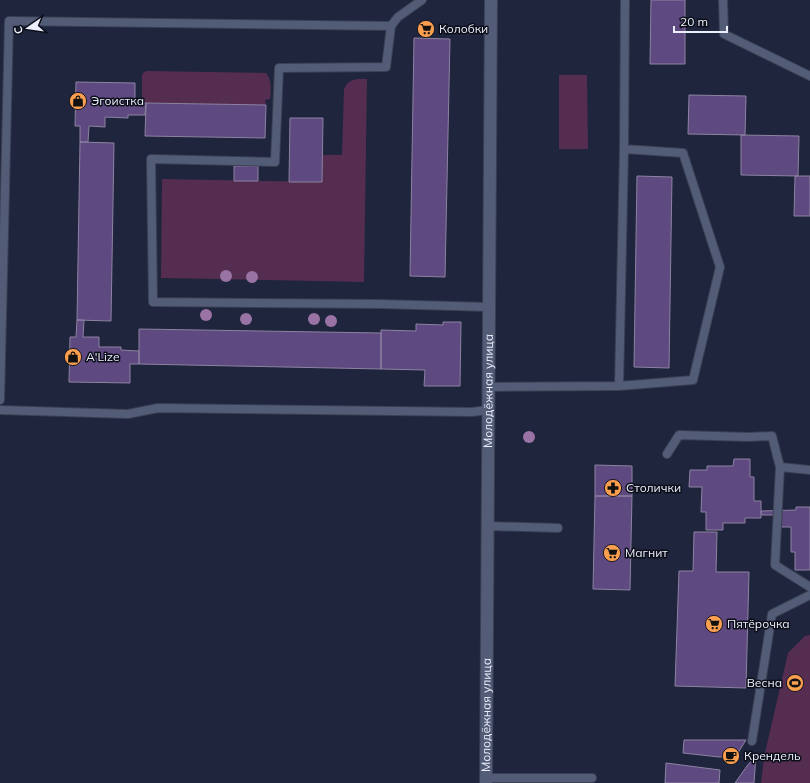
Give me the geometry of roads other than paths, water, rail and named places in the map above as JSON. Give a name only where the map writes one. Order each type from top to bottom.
[{"type":"street","name":"Молодёжная улица","points":[[486,781],[491,0]]},
{"type":"lane","points":[[422,0],[398,17],[391,26],[386,67],[279,68],[274,162],[151,159],[153,302],[380,304],[489,307]]},
{"type":"lane","points":[[619,386],[624,149],[625,0]]},
{"type":"lane","points":[[724,0],[724,34],[810,76]]},
{"type":"lane","points":[[0,400],[9,21],[391,26]]},
{"type":"lane","points":[[488,387],[619,386],[693,380],[720,267],[683,153],[624,149]]},
{"type":"lane","points":[[0,410],[128,414],[158,408],[472,412],[488,410]]},
{"type":"lane","points":[[667,454],[679,434],[748,437],[772,436],[780,467],[775,565],[810,587]]},
{"type":"lane","points":[[780,467],[810,470]]},
{"type":"lane","points":[[488,526],[558,528]]},
{"type":"lane","points":[[752,741],[772,614],[810,595]]},
{"type":"lane","points":[[486,781],[592,778]]},
{"type":"place","name":"Колобки","points":[[426,29]]},
{"type":"place","name":"Эгоистка","points":[[78,101]]},
{"type":"place","name":"A'Lize","points":[[73,357]]},
{"type":"place","name":"Столички","points":[[613,488]]},
{"type":"place","name":"Магнит","points":[[612,553]]},
{"type":"place","name":"Пятёрочка","points":[[714,624]]},
{"type":"place","name":"Весна","points":[[795,683]]},
{"type":"place","name":"Крендель","points":[[731,756]]}]
